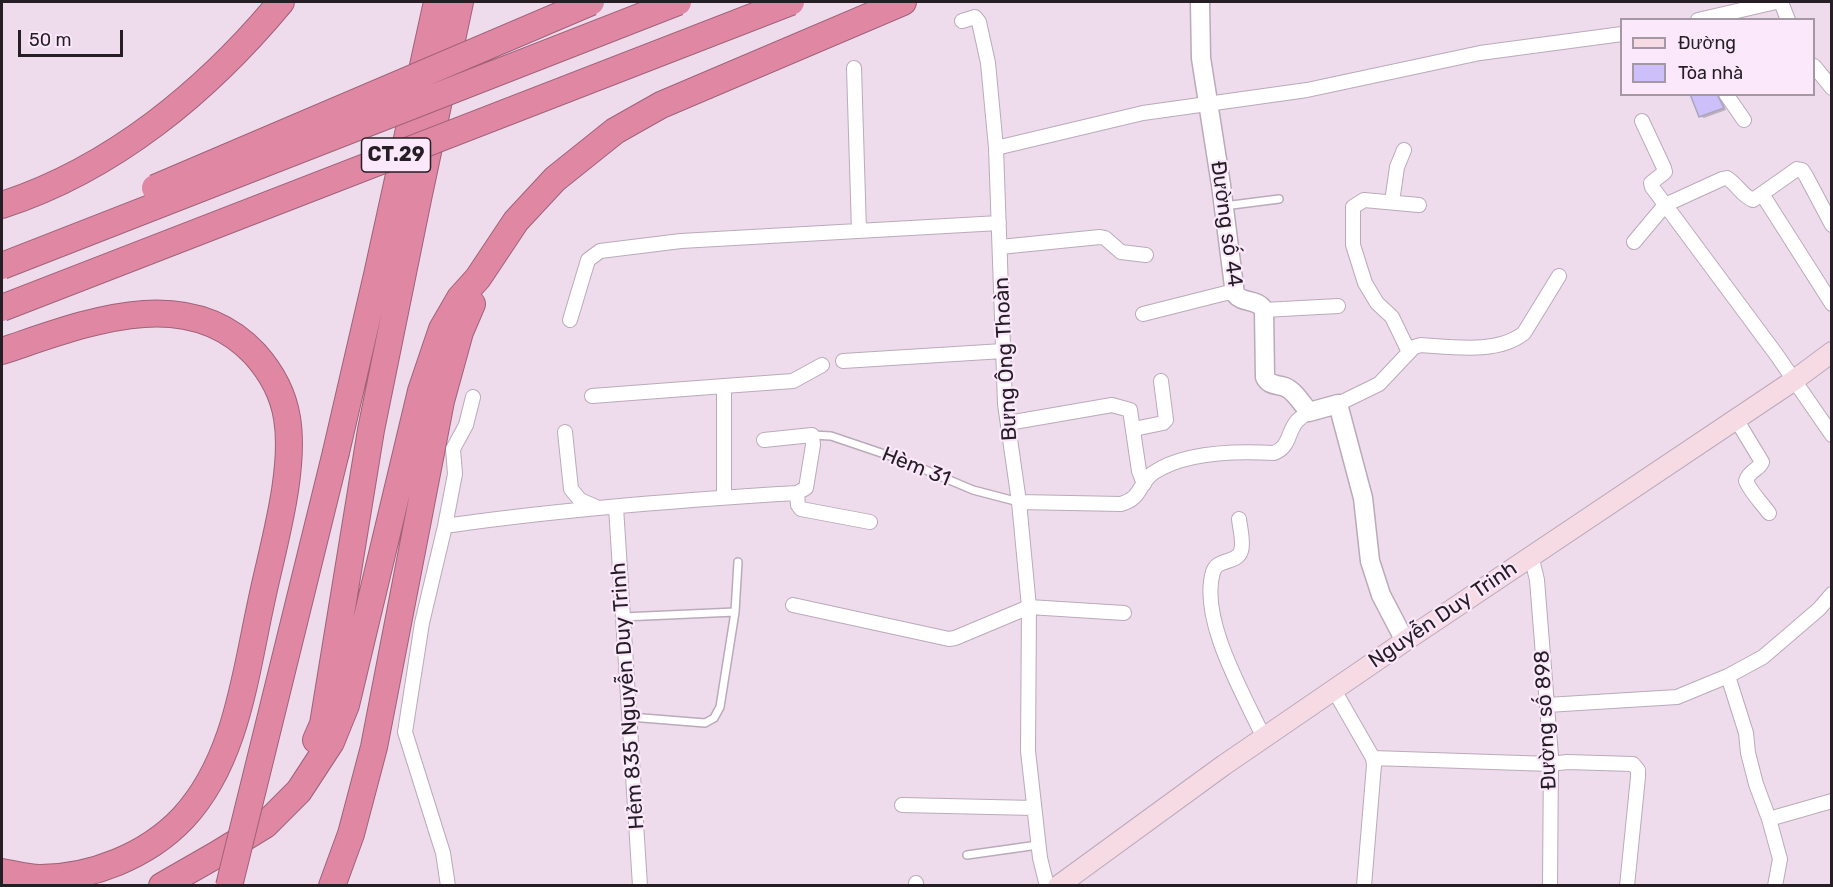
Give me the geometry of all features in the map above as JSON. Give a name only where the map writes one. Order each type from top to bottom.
[{"type":"highway","points":[[2,205],[78,174],[129,144],[179,105],[229,60],[281,2]]},
{"type":"highway","points":[[230,885],[336,452],[437,2]]},
{"type":"highway","points":[[265,825],[293,787],[323,724],[371,430],[460,2]]},
{"type":"highway","points":[[2,256],[591,2]]},
{"type":"highway","name":"CT.29","points":[[2,267],[678,2]]},
{"type":"highway","name":"CT.29","points":[[2,308],[791,2]]},
{"type":"highway","points":[[162,885],[265,825],[299,791],[331,742],[346,705],[421,391],[442,328],[460,298],[478,278],[516,221],[555,179],[615,131],[661,105],[903,2]]},
{"type":"highway","points":[[332,885],[351,834],[374,747],[441,401],[460,332],[474,298],[478,278]]},
{"type":"highway","points":[[2,351],[90,322],[131,314],[198,318],[222,328],[246,345],[268,369],[280,392],[287,418],[288,450],[285,492],[237,711],[221,760],[203,791],[183,818],[152,844],[111,865],[76,875],[38,878],[2,872]]},
{"type":"main road","name":"Nguyễn Duy Trinh","points":[[1058,885],[1264,738],[1531,555],[1793,381],[1832,352]]},
{"type":"street","points":[[1200,2],[1202,58],[1208,103]]},
{"type":"street","points":[[1707,18],[1776,2]]},
{"type":"street","points":[[1781,2],[1787,18]]},
{"type":"street","name":"Bưng Ông Thoàn","points":[[962,21],[975,18],[979,22],[988,63],[996,148],[1005,404],[1019,502],[1029,607],[1028,751],[1038,845],[1047,885]]},
{"type":"street","points":[[996,148],[1143,113],[1307,90],[1480,53],[1620,34]]},
{"type":"street","points":[[1815,67],[1832,88]]},
{"type":"street","points":[[854,68],[859,231]]},
{"type":"street","points":[[1727,96],[1744,120]]},
{"type":"street","name":"Đường số 44","points":[[1208,103],[1234,291],[1240,299],[1255,301],[1264,310],[1265,377],[1270,384],[1288,388],[1308,412]]},
{"type":"street","points":[[1642,121],[1665,172],[1651,183],[1832,435]]},
{"type":"street","points":[[1392,202],[1396,167],[1404,150]]},
{"type":"street","points":[[1634,242],[1665,205],[1727,178],[1749,199],[1753,200],[1797,169],[1802,170],[1832,225]]},
{"type":"street","points":[[1762,194],[1832,304]]},
{"type":"street","points":[[1409,352],[1392,317],[1377,303],[1365,284],[1353,245],[1353,207],[1364,200],[1419,205]]},
{"type":"street","points":[[570,320],[588,260],[600,251],[681,241],[999,223]]},
{"type":"street","points":[[1000,247],[1100,237],[1105,238],[1121,252],[1146,255]]},
{"type":"street","points":[[1019,502],[1121,504],[1134,499],[1155,472],[1180,460],[1233,452],[1275,453],[1286,445],[1295,423],[1308,412],[1338,405],[1378,384],[1414,347],[1421,345],[1491,347],[1518,338],[1524,333],[1558,276]]},
{"type":"street","points":[[1143,314],[1234,291]]},
{"type":"street","points":[[1264,310],[1338,306]]},
{"type":"street","points":[[843,362],[1003,351]]},
{"type":"street","points":[[592,396],[793,381],[822,365]]},
{"type":"street","points":[[1134,429],[1164,423],[1166,420],[1161,381]]},
{"type":"street","points":[[724,386],[724,497]]},
{"type":"street","points":[[448,885],[443,853],[405,732],[422,623],[455,474],[453,449],[466,425],[473,398]]},
{"type":"street","points":[[1008,423],[1112,405],[1130,410],[1139,471],[1144,484]]},
{"type":"street","points":[[1338,405],[1363,498],[1370,561],[1381,595],[1405,641]]},
{"type":"street","points":[[1736,419],[1762,462],[1761,466],[1748,475],[1746,481],[1754,497],[1769,513]]},
{"type":"street","points":[[565,432],[571,489],[580,500],[598,508]]},
{"type":"street","points":[[445,526],[528,513],[797,493],[806,488],[813,446],[812,435],[764,440]]},
{"type":"street","points":[[797,493],[798,505],[801,509],[870,522]]},
{"type":"street","name":"Hẻm 835 Nguyễn Duy Trinh","points":[[616,507],[640,885]]},
{"type":"street","points":[[1239,519],[1241,553],[1237,557],[1219,563],[1213,569],[1211,582],[1213,620],[1228,662],[1264,738]]},
{"type":"street","name":"Đường số 898","points":[[1531,555],[1537,580],[1551,764],[1550,885]]},
{"type":"street","points":[[1547,705],[1677,697],[1728,676],[1763,657],[1819,609],[1832,594]]},
{"type":"street","points":[[793,605],[949,639],[1029,607],[1124,613]]},
{"type":"street","points":[[1728,676],[1746,733],[1748,753],[1756,784],[1780,859],[1776,885]]},
{"type":"street","points":[[1335,690],[1373,758],[1364,885]]},
{"type":"street","points":[[1373,758],[1551,764],[1567,762],[1633,764],[1638,770],[1627,885]]},
{"type":"street","points":[[1768,819],[1832,801]]},
{"type":"street","points":[[902,805],[1034,808]]},
{"type":"lane","points":[[1224,206],[1279,200]]},
{"type":"lane","name":"Hèm 31","points":[[812,435],[831,436],[902,460],[973,490],[1019,502]]},
{"type":"lane","points":[[630,717],[705,723],[714,718],[720,707],[735,612],[738,562]]},
{"type":"lane","points":[[623,617],[735,612]]},
{"type":"lane","points":[[967,855],[1038,845]]},
{"type":"building","points":[[1691,96],[1718,96],[1724,108],[1699,117]]}]
